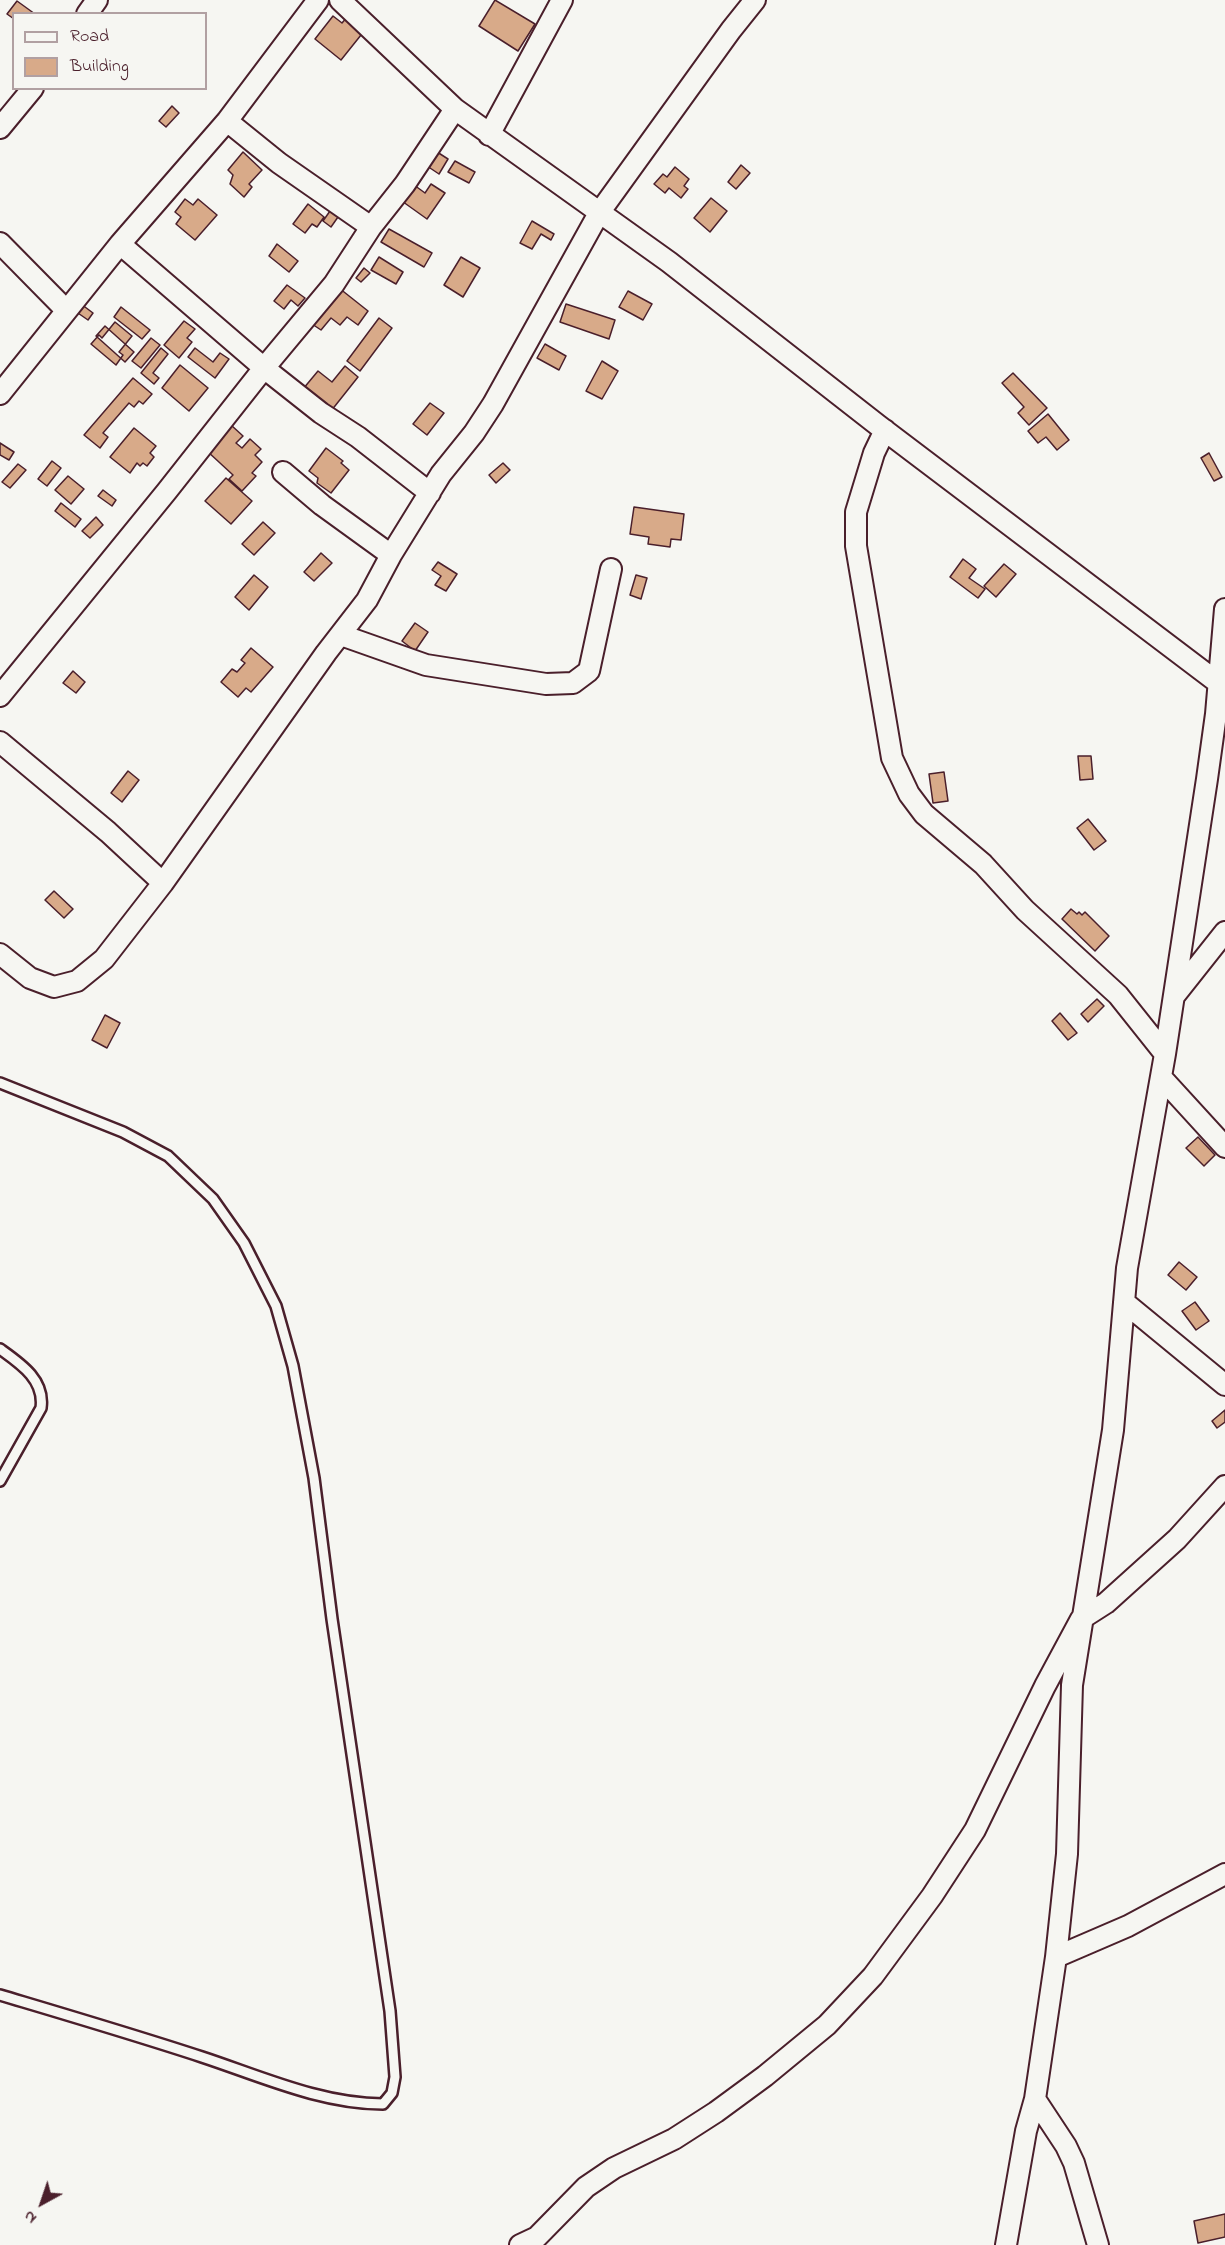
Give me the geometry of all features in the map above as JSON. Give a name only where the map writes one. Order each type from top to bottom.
[{"type":"street","points":[[0,394],[120,244],[227,122],[318,0]]},
{"type":"street","points":[[340,0],[455,109],[669,262],[885,430],[1221,685]]},
{"type":"street","points":[[489,135],[562,0]]},
{"type":"street","points":[[0,954],[30,978],[54,987],[77,981],[104,959],[163,883],[367,600],[391,555],[441,474],[474,433],[493,404],[599,213],[755,0]]},
{"type":"street","points":[[0,128],[31,90]]},
{"type":"street","points":[[0,696],[334,284],[371,227],[405,184],[455,109]]},
{"type":"street","points":[[227,122],[304,181],[371,227]]},
{"type":"street","points":[[0,243],[66,310]]},
{"type":"street","points":[[120,244],[264,368],[430,493]]},
{"type":"street","points":[[885,430],[874,453],[856,512],[856,546],[892,758],[909,794],[924,814],[983,864],[1025,910],[1118,995],[1165,1054]]},
{"type":"street","points":[[283,472],[322,506],[391,555]]},
{"type":"street","points":[[340,635],[426,664],[546,684],[573,683],[589,671],[611,569]]},
{"type":"street","points":[[1006,2245],[1026,2131],[1035,2099],[1056,1957],[1067,1843],[1072,1685],[1113,1430],[1127,1268],[1165,1054],[1221,685],[1225,609]]},
{"type":"street","points":[[0,742],[108,832],[163,883]]},
{"type":"street","points":[[1174,997],[1225,932]]},
{"type":"street","points":[[1161,1077],[1225,1147]]},
{"type":"street","points":[[1124,1302],[1225,1385]]},
{"type":"street","points":[[534,2242],[586,2187],[614,2168],[674,2139],[765,2076],[827,2025],[873,1976],[932,1896],[975,1830],[1045,1686],[1081,1619],[1106,1603],[1176,1539],[1225,1485]]},
{"type":"street","points":[[1056,1957],[1128,1926],[1225,1874]]},
{"type":"street","points":[[1035,2099],[1066,2146],[1074,2163],[1098,2245]]},
{"type":"lane","points":[[0,1083],[123,1132],[168,1156],[213,1199],[244,1243],[276,1306],[293,1366],[314,1478],[332,1619],[390,2011],[395,2077],[392,2093],[383,2104],[363,2104],[325,2097],[176,2048],[0,1995]]},
{"type":"lane","points":[[0,1349],[33,1375],[43,1396],[42,1408],[0,1481]]},
{"type":"building","points":[[495,0],[535,24],[518,51],[479,26]]},
{"type":"building","points":[[17,1],[32,12],[12,12],[12,18],[7,14]]},
{"type":"building","points":[[333,16],[342,23],[348,16],[365,30],[341,60],[315,39]]},
{"type":"building","points":[[172,106],[179,113],[166,127],[159,121]]},
{"type":"building","points":[[434,150],[448,159],[439,174],[424,164]]},
{"type":"building","points":[[243,152],[262,170],[249,184],[252,187],[244,197],[230,184],[233,175],[228,170]]},
{"type":"building","points":[[455,161],[475,172],[469,183],[448,172]]},
{"type":"building","points":[[741,165],[750,173],[736,189],[728,182]]},
{"type":"building","points":[[675,167],[689,179],[684,186],[688,189],[681,198],[669,188],[665,193],[654,184],[663,174],[667,177]]},
{"type":"building","points":[[410,182],[425,193],[431,184],[445,193],[427,219],[399,199]]},
{"type":"building","points":[[711,198],[727,211],[710,232],[694,218]]},
{"type":"building","points":[[185,199],[193,205],[198,199],[217,215],[195,240],[176,224],[181,217],[175,212]]},
{"type":"building","points":[[308,204],[324,217],[317,227],[312,224],[305,233],[293,224]]},
{"type":"building","points":[[330,211],[338,217],[331,227],[323,221]]},
{"type":"building","points":[[532,221],[554,234],[551,240],[541,234],[532,249],[520,243]]},
{"type":"building","points":[[389,229],[432,253],[424,267],[381,242]]},
{"type":"building","points":[[277,244],[298,261],[289,272],[269,256]]},
{"type":"building","points":[[379,257],[403,272],[396,284],[371,270]]},
{"type":"building","points":[[461,257],[480,268],[463,297],[444,285]]},
{"type":"building","points":[[364,268],[370,273],[361,282],[356,278]]},
{"type":"building","points":[[287,285],[305,298],[298,306],[291,300],[284,309],[274,301]]},
{"type":"building","points":[[339,288],[368,311],[358,325],[347,317],[340,325],[331,318],[321,330],[312,324]]},
{"type":"building","points":[[628,291],[652,304],[643,320],[619,307]]},
{"type":"building","points":[[81,304],[93,313],[88,320],[75,311]]},
{"type":"building","points":[[566,304],[615,320],[609,339],[560,322]]},
{"type":"building","points":[[121,307],[150,330],[142,339],[114,317]]},
{"type":"building","points":[[379,318],[392,328],[360,371],[347,361]]},
{"type":"building","points":[[184,321],[195,329],[187,338],[192,342],[179,358],[164,345]]},
{"type":"building","points":[[115,322],[132,336],[119,352],[123,355],[116,365],[91,344],[99,335],[102,338]]},
{"type":"building","points":[[105,326],[134,352],[125,362],[96,336]]},
{"type":"building","points":[[151,338],[160,345],[141,368],[132,361]]},
{"type":"building","points":[[545,344],[566,356],[559,370],[537,358]]},
{"type":"building","points":[[161,348],[168,354],[153,373],[159,378],[154,384],[141,373]]},
{"type":"building","points":[[195,348],[213,362],[220,353],[229,359],[215,378],[188,357]]},
{"type":"building","points":[[602,361],[618,371],[602,399],[586,391]]},
{"type":"building","points":[[180,365],[208,388],[189,411],[162,388]]},
{"type":"building","points":[[345,366],[358,377],[331,411],[303,389],[318,371],[332,382]]},
{"type":"building","points":[[1013,373],[1047,408],[1029,425],[1018,413],[1024,407],[1002,383]]},
{"type":"building","points":[[133,378],[152,394],[143,404],[139,401],[134,407],[129,403],[103,433],[108,437],[100,448],[84,435]]},
{"type":"building","points":[[430,403],[444,413],[427,435],[413,424]]},
{"type":"building","points":[[1048,414],[1069,440],[1057,450],[1046,437],[1038,443],[1028,431]]},
{"type":"building","points":[[231,425],[243,436],[236,443],[242,448],[250,439],[261,449],[255,455],[262,462],[252,473],[256,476],[242,491],[229,479],[233,475],[207,451]]},
{"type":"building","points":[[134,428],[156,446],[150,453],[154,457],[147,466],[143,463],[140,466],[137,463],[130,473],[110,457]]},
{"type":"building","points":[[0,443],[14,452],[9,460],[0,455]]},
{"type":"building","points":[[326,448],[343,461],[341,463],[349,470],[331,493],[317,483],[318,478],[309,471]]},
{"type":"building","points":[[1209,453],[1222,477],[1214,481],[1201,458]]},
{"type":"building","points":[[52,461],[61,468],[47,486],[38,479]]},
{"type":"building","points":[[503,463],[510,470],[496,483],[489,475]]},
{"type":"building","points":[[18,464],[26,470],[10,488],[2,482]]},
{"type":"building","points":[[68,476],[84,489],[71,504],[55,490]]},
{"type":"building","points":[[226,478],[252,501],[231,524],[205,501]]},
{"type":"building","points":[[103,490],[116,500],[112,506],[98,496]]},
{"type":"building","points":[[61,503],[81,519],[75,527],[55,511]]},
{"type":"building","points":[[634,507],[684,514],[681,540],[671,539],[670,547],[648,544],[649,537],[630,534]]},
{"type":"building","points":[[96,517],[103,525],[90,538],[82,531]]},
{"type":"building","points":[[263,522],[275,533],[254,555],[242,544]]},
{"type":"building","points":[[321,553],[332,563],[314,581],[304,572]]},
{"type":"building","points":[[963,559],[976,569],[969,578],[985,589],[978,598],[950,577]]},
{"type":"building","points":[[438,562],[457,574],[446,591],[435,585],[441,576],[432,570]]},
{"type":"building","points":[[1004,564],[1016,574],[996,597],[984,586]]},
{"type":"building","points":[[254,575],[268,587],[249,610],[235,597]]},
{"type":"building","points":[[636,575],[647,578],[641,599],[630,595]]},
{"type":"building","points":[[415,623],[428,632],[415,651],[402,641]]},
{"type":"building","points":[[251,648],[273,667],[251,692],[246,688],[238,697],[221,682],[232,669],[237,672],[245,663],[241,660]]},
{"type":"building","points":[[73,671],[85,682],[76,693],[63,683]]},
{"type":"building","points":[[1078,756],[1091,756],[1093,779],[1080,780]]},
{"type":"building","points":[[128,771],[139,780],[122,802],[111,793]]},
{"type":"building","points":[[944,772],[948,801],[933,803],[929,774]]},
{"type":"building","points":[[1088,819],[1106,841],[1094,850],[1077,828]]},
{"type":"building","points":[[54,891],[73,909],[64,918],[45,900]]},
{"type":"building","points":[[1071,909],[1077,914],[1079,912],[1082,915],[1085,912],[1109,936],[1095,951],[1062,919]]},
{"type":"building","points":[[1097,999],[1104,1006],[1088,1022],[1081,1014]]},
{"type":"building","points":[[1060,1013],[1077,1033],[1068,1040],[1052,1021]]},
{"type":"building","points":[[105,1015],[120,1023],[107,1048],[92,1040]]},
{"type":"building","points":[[1198,1137],[1215,1155],[1204,1166],[1186,1148]]},
{"type":"building","points":[[1179,1262],[1197,1277],[1186,1290],[1168,1275]]},
{"type":"building","points":[[1195,1302],[1209,1321],[1196,1330],[1182,1311]]},
{"type":"building","points":[[1225,1410],[1225,1422],[1217,1428],[1212,1421]]},
{"type":"building","points":[[1225,2214],[1225,2237],[1198,2243],[1194,2221]]}]
